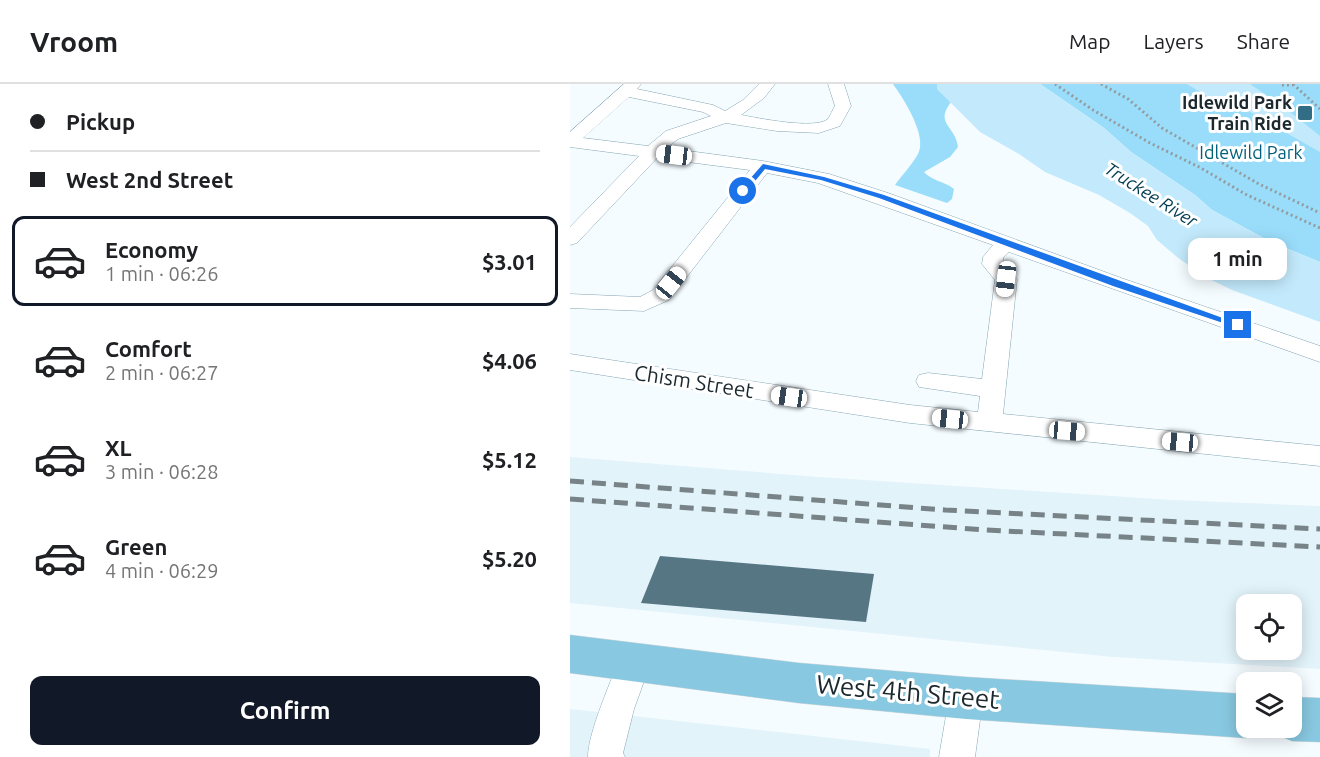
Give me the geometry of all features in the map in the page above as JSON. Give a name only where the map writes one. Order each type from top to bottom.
[{"type":"main road","name":"West 4th Street","points":[[570,654],[799,683],[966,698],[1236,715]]},
{"type":"main road","points":[[1302,719],[1320,720]]},
{"type":"street","points":[[570,239],[672,135],[741,110],[759,97],[767,84]]},
{"type":"street","points":[[570,142],[629,88],[707,108],[722,117],[777,126],[819,128],[834,122],[843,106],[836,84]]},
{"type":"street","points":[[570,142],[763,166],[822,178],[1116,284],[1320,354]]},
{"type":"street","points":[[570,301],[644,304],[661,295],[763,166]]},
{"type":"street","points":[[989,423],[1006,279],[992,264],[993,257],[1006,243]]},
{"type":"street","name":"Chism Street","points":[[570,362],[828,403],[989,423],[1320,456]]},
{"type":"street","points":[[928,381],[993,389]]},
{"type":"street","points":[[607,757],[605,755],[617,710],[635,662]]},
{"type":"street","points":[[957,757],[966,698]]},
{"type":"path","points":[[1055,84],[1150,143],[1199,167],[1247,195],[1320,228]]},
{"type":"path","points":[[1101,84],[1128,99],[1162,128],[1259,184],[1320,213]]},
{"type":"path","points":[[1282,85],[1293,84],[1320,109]]},
{"type":"shaded area","points":[[570,457],[819,477],[1173,500],[1320,506],[1320,669],[1113,657],[570,603]]},
{"type":"shaded area","points":[[570,709],[930,749],[930,757],[570,757]]},
{"type":"green space","points":[[893,84],[937,84],[937,89],[951,102],[946,109],[945,120],[954,134],[958,147],[950,157],[924,172],[954,189],[952,199],[947,203],[895,185],[916,158],[920,137],[903,98]]},
{"type":"green space","name":"Idlewild Park","points":[[1040,84],[1320,84],[1320,262],[1271,242],[1212,210],[1195,195],[1131,152],[1104,128]]},
{"type":"water","name":"Truckee River","points":[[937,84],[1040,84],[1104,128],[1131,152],[1195,195],[1212,210],[1271,242],[1320,262],[1320,322],[1232,290],[1205,277],[1157,240],[1148,226],[1130,213],[1099,195],[1045,172],[980,132],[937,89]]},
{"type":"water","points":[[1187,84],[1250,84],[1284,107],[1320,136],[1320,152],[1243,108],[1207,96]]},
{"type":"building","points":[[660,556],[874,574],[866,622],[641,603]]},
{"type":"railway","points":[[570,481],[945,510],[1320,529]]},
{"type":"railway","points":[[570,499],[986,530],[1320,547]]},
{"type":"place","name":"Idlewild Park Train Ride","points":[[1305,113]]},
{"type":"route","points":[[743,191],[763,166],[822,178],[882,197],[1116,284],[1238,325]]}]
